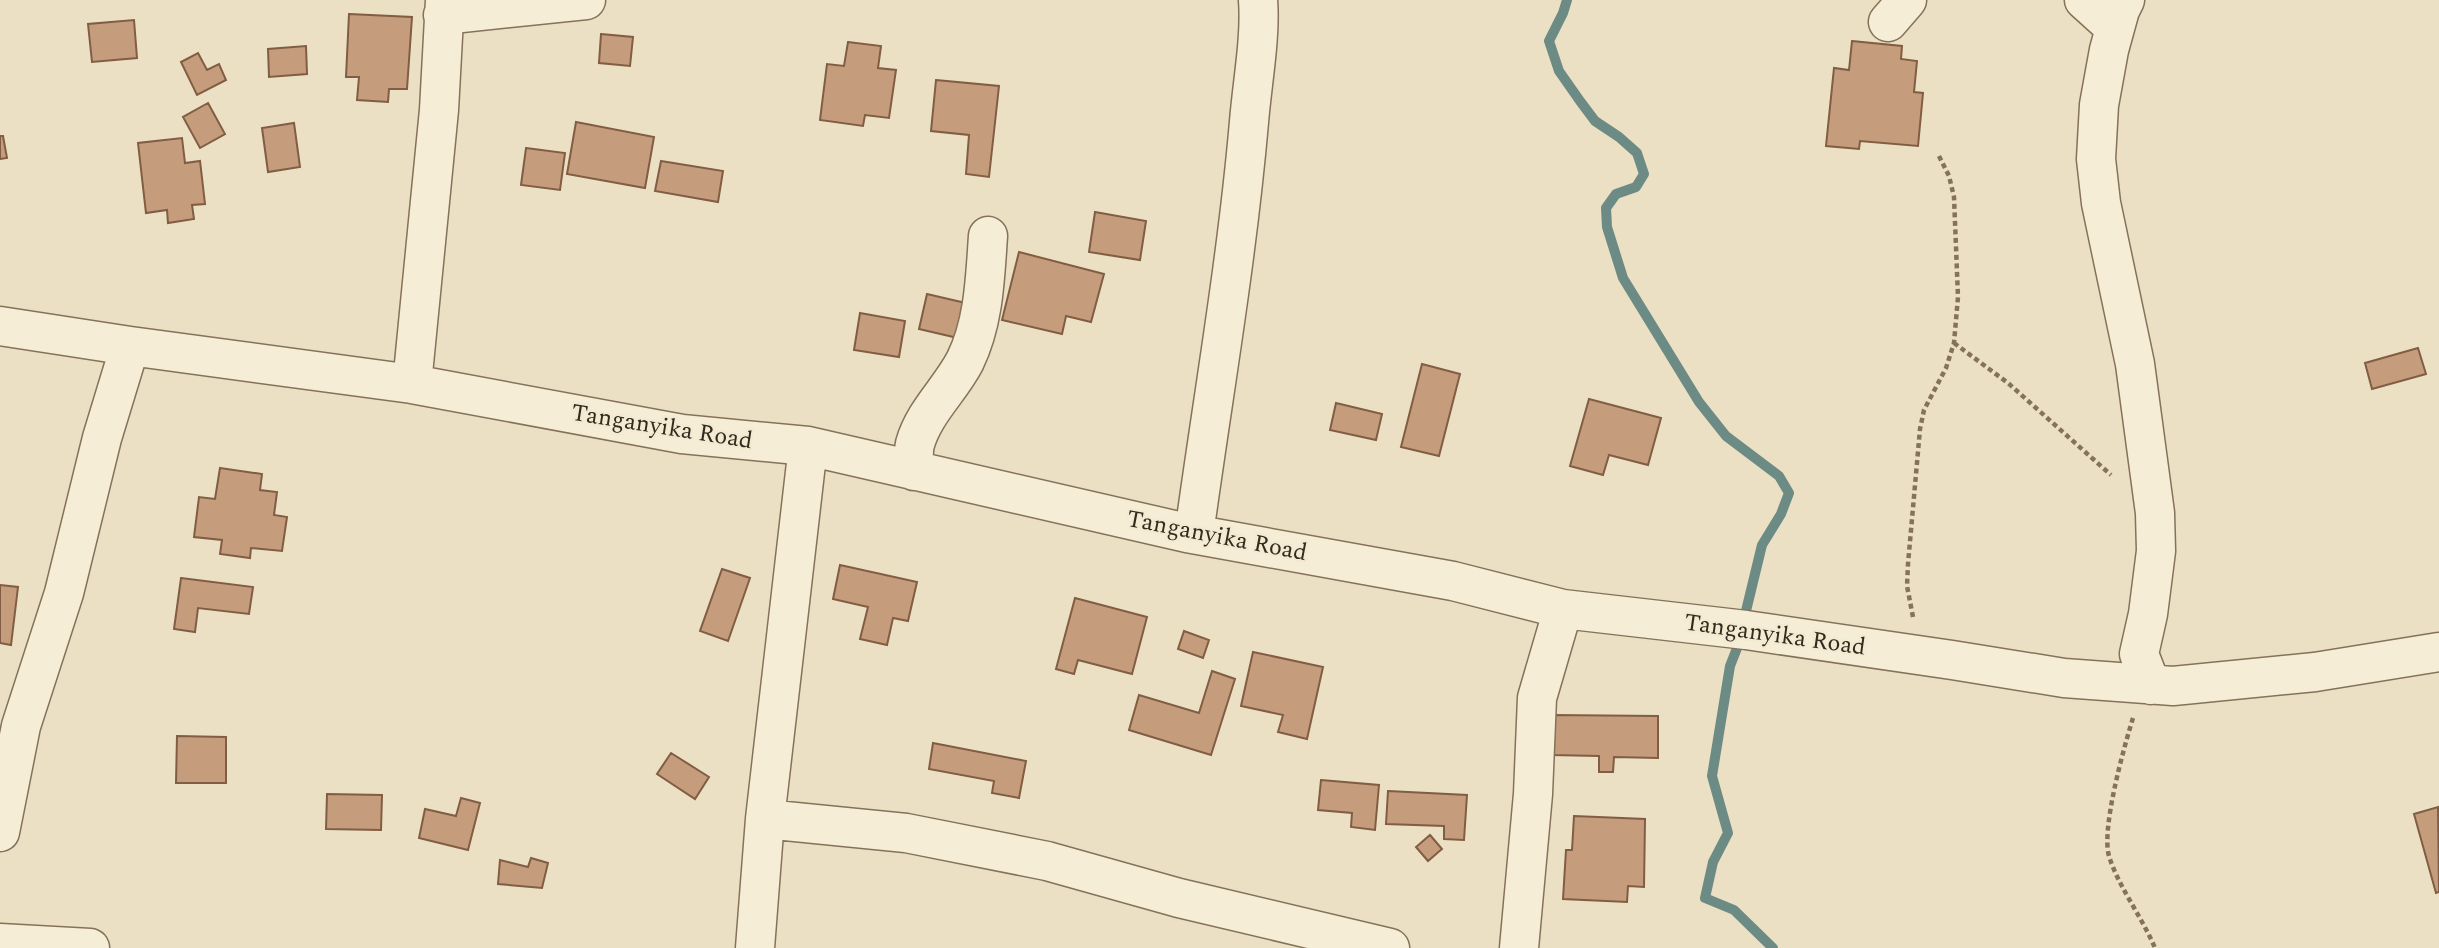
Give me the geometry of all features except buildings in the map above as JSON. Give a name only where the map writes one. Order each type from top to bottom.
[{"type":"street","points":[[412,384],[439,110],[444,8],[586,0]]},
{"type":"street","points":[[1194,534],[1235,257],[1258,0]]},
{"type":"street","points":[[2084,0],[2120,14],[2099,105],[2096,159],[2101,203],[2135,364],[2155,513],[2156,551],[2148,614],[2138,654],[2151,685]]},
{"type":"street","points":[[914,471],[914,446],[922,426],[964,362],[974,339],[983,306],[988,236]]},
{"type":"street","name":"Tanganyika Road","points":[[0,326],[412,384],[682,434],[808,446],[1194,534],[1453,580],[1563,609],[1746,630],[2064,678],[2174,686],[2315,672],[2439,652]]},
{"type":"street","points":[[0,832],[21,726],[64,593],[102,438],[130,346]]},
{"type":"street","points":[[755,948],[765,818],[808,446]]},
{"type":"street","points":[[1519,948],[1533,794],[1537,698],[1563,609]]},
{"type":"street","points":[[765,818],[906,833],[1047,861],[1179,898],[1390,948]]},
{"type":"street","points":[[0,943],[90,948]]},
{"type":"path","points":[[1938,154],[1950,176],[1954,197],[1959,263],[1958,297],[1954,343],[1946,368],[1924,410],[1920,429],[1907,586],[1912,615],[1923,637],[1952,660]]},
{"type":"path","points":[[1954,343],[2008,383],[2155,513]]},
{"type":"path","points":[[2151,685],[2135,711],[2126,740],[2107,837],[2108,854],[2113,866],[2155,948]]},
{"type":"waterway","points":[[1567,0],[1549,41],[1559,71],[1595,121],[1637,153],[1644,174],[1636,187],[1616,194],[1606,208],[1607,227],[1623,278],[1699,402],[1726,436],[1779,476],[1789,493],[1781,514],[1762,545],[1745,615],[1746,623]]},
{"type":"waterway","points":[[1741,638],[1730,666],[1712,776],[1728,833],[1713,862],[1705,898],[1734,910],[1773,948]]}]
